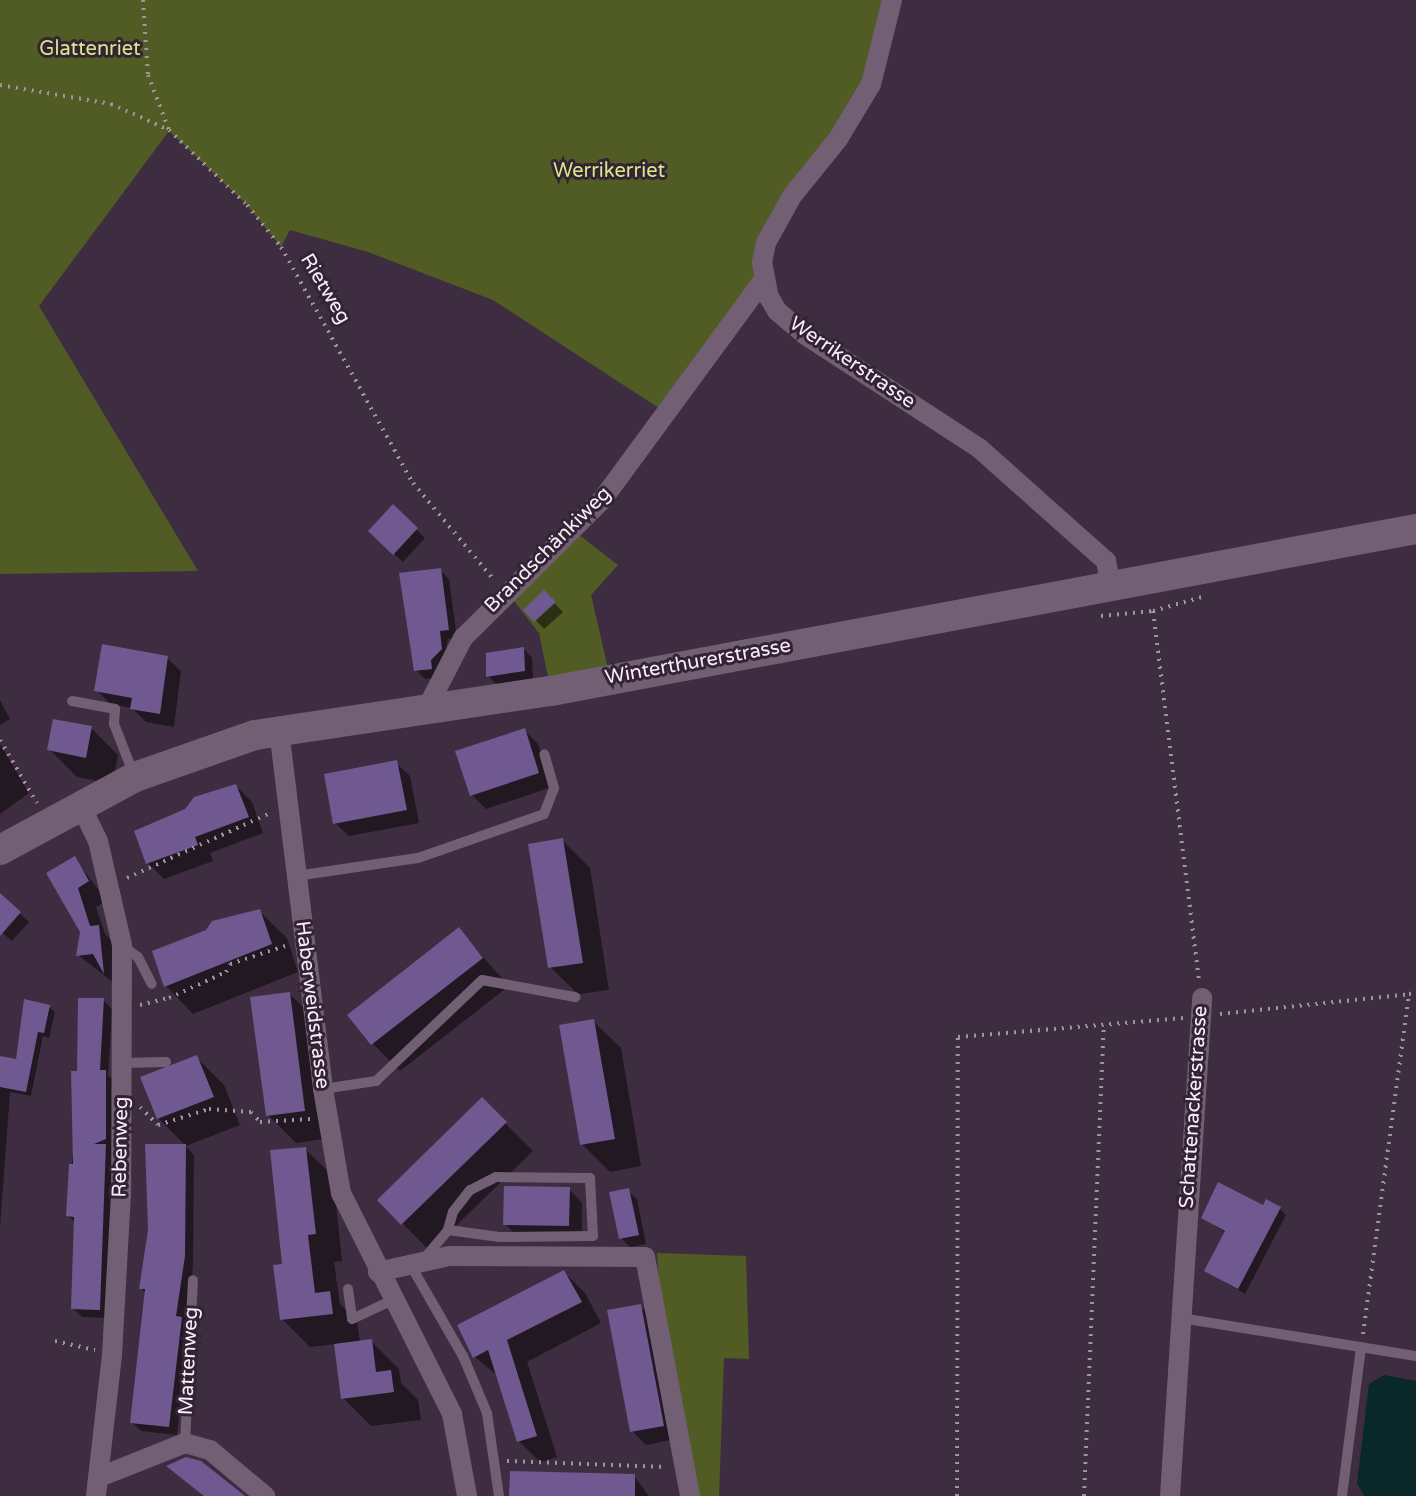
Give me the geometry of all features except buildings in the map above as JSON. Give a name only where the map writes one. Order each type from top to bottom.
[{"type":"main road","name":"Winterthurerstrasse","points":[[0,850],[80,804],[135,777],[212,747],[279,730],[551,691],[1110,582],[1416,529]]},
{"type":"street","points":[[763,281],[766,243],[778,218],[871,84],[892,0]]},
{"type":"street","name":"Werrikerstrasse","points":[[763,281],[777,311],[790,323],[979,448],[1106,561],[1110,582]]},
{"type":"street","name":"Brandschänkiweg","points":[[427,708],[453,652],[507,592],[574,531],[621,477],[763,281]]},
{"type":"street","name":"Haberweidstrasse","points":[[279,730],[327,1119],[341,1193],[452,1414],[467,1496]]},
{"type":"street","name":"Rebenweg","points":[[80,804],[110,882],[122,945],[121,1063],[124,1104],[112,1355],[102,1476],[96,1496]]},
{"type":"street","name":"Schattenackerstrasse","points":[[1170,1496],[1201,1007]]},
{"type":"street","points":[[378,1272],[449,1256],[645,1257],[690,1496]]},
{"type":"street","name":"Mattenweg","points":[[102,1476],[185,1443],[210,1450],[265,1496]]},
{"type":"lane","points":[[72,701],[115,709],[114,724],[135,777]]},
{"type":"lane","points":[[296,876],[418,858],[544,814],[554,788],[544,754]]},
{"type":"lane","points":[[122,945],[138,957],[152,984]]},
{"type":"lane","points":[[323,1089],[376,1081],[482,980],[575,997]]},
{"type":"lane","points":[[121,1063],[166,1062]]},
{"type":"lane","points":[[448,1230],[500,1237],[593,1236],[590,1178],[496,1177],[470,1190],[453,1212],[448,1230],[416,1263],[463,1356],[487,1413],[499,1496]]},
{"type":"lane","name":"Mattenweg","points":[[185,1443],[193,1280]]},
{"type":"lane","points":[[348,1289],[352,1319],[393,1300]]},
{"type":"lane","points":[[1181,1318],[1416,1356]]},
{"type":"lane","points":[[1342,1496],[1361,1347]]},
{"type":"path","name":"Rietweg","points":[[143,0],[148,75],[169,130],[247,205],[281,247],[413,483],[458,542],[507,592]]},
{"type":"path","points":[[0,85],[111,104],[169,130]]},
{"type":"path","name":"Schattenackerstrasse","points":[[1147,576],[1201,1007]]},
{"type":"path","points":[[0,740],[48,822]]},
{"type":"path","points":[[110,882],[135,877],[204,847],[206,838],[275,811]]},
{"type":"path","points":[[122,1005],[169,998],[226,972],[230,964],[304,939]]},
{"type":"path","points":[[957,1496],[958,1037],[1104,1025],[1201,1007],[1416,993]]},
{"type":"path","points":[[1361,1347],[1409,994]]},
{"type":"path","points":[[1084,1496],[1104,1025]]},
{"type":"path","points":[[124,1104],[136,1102],[158,1125],[209,1109],[251,1112],[260,1122],[327,1119]]},
{"type":"path","points":[[55,1341],[112,1355]]},
{"type":"path","points":[[496,1461],[656,1469],[684,1463]]},
{"type":"green space","name":"Werrikerriet","points":[[0,0],[892,0],[881,58],[792,196],[763,281],[668,414],[493,300],[368,252],[290,230],[281,247],[247,205],[169,131],[39,306],[198,571],[0,574]]},
{"type":"green space","points":[[574,531],[618,565],[591,595],[610,677],[551,691],[539,633],[507,592]]},
{"type":"green space","points":[[657,1253],[746,1256],[749,1359],[724,1358],[719,1496],[690,1496],[664,1358]]},
{"type":"shaded area","points":[[1384,1375],[1416,1381],[1416,1496],[1364,1496],[1357,1483],[1369,1384]]},
{"type":"park label","name":"Glattenriet","points":[[90,49]]}]
